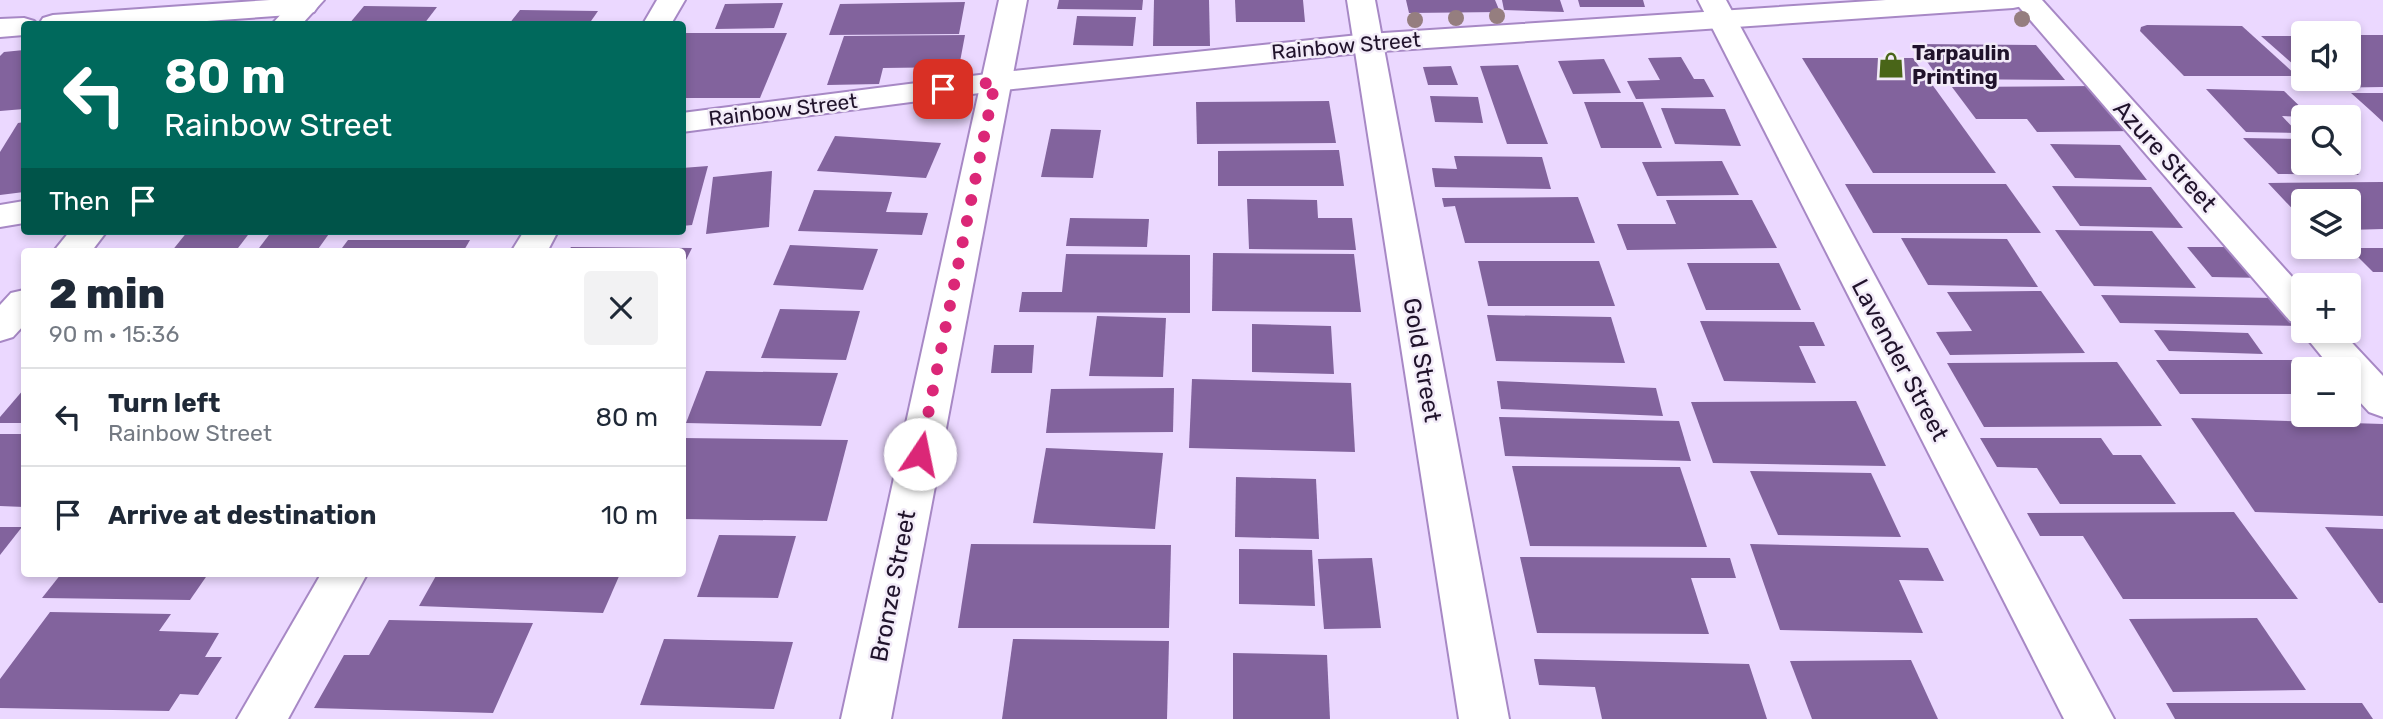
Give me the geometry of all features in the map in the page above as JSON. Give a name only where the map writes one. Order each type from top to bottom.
[{"type":"street","points":[[659,21],[671,0]]},
{"type":"street","name":"Bronze Street","points":[[866,719],[1013,0]]},
{"type":"street","name":"Gold Street","points":[[1361,0],[1484,719]]},
{"type":"street","name":"Rainbow Street","points":[[686,122],[995,82],[1716,9],[2013,0]]},
{"type":"street","name":"Azure Street","points":[[2027,0],[2291,298]]},
{"type":"street","name":"Lavender Street","points":[[1716,9],[2089,719]]},
{"type":"street","points":[[106,21],[300,10]]},
{"type":"street","points":[[0,28],[21,27]]},
{"type":"street","points":[[0,216],[21,212]]},
{"type":"street","points":[[75,248],[86,235]]},
{"type":"street","points":[[0,328],[21,305]]},
{"type":"street","points":[[2331,343],[2383,402]]},
{"type":"street","points":[[262,719],[343,577]]},
{"type":"building","points":[[1059,0],[1143,0],[1142,10],[1057,9]]},
{"type":"building","points":[[1154,0],[1209,0],[1210,46],[1153,46]]},
{"type":"building","points":[[1235,0],[1303,0],[1305,22],[1236,22]]},
{"type":"building","points":[[1406,0],[1495,0],[1500,12],[1409,13]]},
{"type":"building","points":[[1502,0],[1560,0],[1564,12],[1504,10]]},
{"type":"building","points":[[1578,0],[1643,0],[1645,7],[1580,7]]},
{"type":"building","points":[[965,2],[959,34],[829,35],[840,4]]},
{"type":"building","points":[[783,3],[774,28],[715,29],[725,4]]},
{"type":"building","points":[[364,6],[437,7],[426,21],[352,21]]},
{"type":"building","points":[[520,10],[598,11],[591,21],[511,21]]},
{"type":"building","points":[[1077,16],[1136,17],[1133,46],[1073,45]]},
{"type":"building","points":[[2242,26],[2291,71],[2291,76],[2184,76],[2140,31],[2141,27]]},
{"type":"building","points":[[686,33],[787,33],[760,98],[686,98]]},
{"type":"building","points":[[965,35],[959,67],[883,68],[879,84],[827,85],[844,36]]},
{"type":"building","points":[[2361,35],[2383,35],[2383,87],[2361,87]]},
{"type":"building","points":[[2261,36],[2291,36],[2291,62]]},
{"type":"building","points":[[1915,44],[2036,45],[2065,80],[1939,79]]},
{"type":"building","points":[[21,50],[21,109],[0,111],[0,56],[4,52]]},
{"type":"building","points":[[1681,57],[1694,79],[1704,79],[1714,97],[1636,99],[1627,81],[1660,80],[1648,58]]},
{"type":"building","points":[[1802,58],[1913,58],[1996,173],[1873,173]]},
{"type":"building","points":[[1604,59],[1621,93],[1573,94],[1558,61]]},
{"type":"building","points":[[1518,65],[1548,144],[1507,144],[1480,66]]},
{"type":"building","points":[[1451,66],[1458,85],[1428,85],[1423,67]]},
{"type":"building","points":[[2096,86],[2136,131],[2037,132],[2027,119],[1976,119],[1952,87]]},
{"type":"building","points":[[2206,89],[2284,91],[2299,105],[2291,105],[2291,116],[2282,116],[2291,126],[2291,133],[2246,132]]},
{"type":"building","points":[[2351,93],[2383,93],[2383,122],[2370,110]]},
{"type":"building","points":[[1430,96],[1478,97],[1483,123],[1435,122]]},
{"type":"building","points":[[1329,101],[1336,143],[1197,144],[1196,102]]},
{"type":"building","points":[[1584,102],[1643,102],[1662,148],[1601,148]]},
{"type":"building","points":[[1661,108],[1725,109],[1741,146],[1675,144]]},
{"type":"building","points":[[21,122],[21,192],[0,195],[0,152],[18,123]]},
{"type":"building","points":[[1051,129],[1101,130],[1093,178],[1041,177]]},
{"type":"building","points":[[835,136],[941,143],[926,178],[817,171]]},
{"type":"building","points":[[2243,138],[2291,139],[2291,174],[2278,174]]},
{"type":"building","points":[[2050,144],[2120,145],[2147,180],[2075,178]]},
{"type":"building","points":[[1339,150],[1344,186],[1218,186],[1218,151]]},
{"type":"building","points":[[1454,156],[1542,157],[1551,189],[1435,187],[1432,168],[1457,169]]},
{"type":"building","points":[[1722,161],[1739,195],[1657,196],[1642,162]]},
{"type":"building","points":[[708,166],[692,225],[686,226],[686,168]]},
{"type":"building","points":[[772,171],[769,227],[706,234],[713,177]]},
{"type":"building","points":[[2383,182],[2383,229],[2361,230],[2361,189],[2291,189],[2291,207],[2268,183]]},
{"type":"building","points":[[1845,184],[2006,184],[2041,233],[1873,233]]},
{"type":"building","points":[[2052,186],[2151,187],[2183,228],[2080,226]]},
{"type":"building","points":[[814,190],[892,192],[886,212],[928,213],[922,235],[798,231]]},
{"type":"building","points":[[1578,197],[1595,243],[1465,243],[1455,206],[1444,207],[1442,198]]},
{"type":"building","points":[[1247,199],[1317,200],[1318,218],[1352,218],[1356,250],[1249,249]]},
{"type":"building","points":[[1666,200],[1752,200],[1777,248],[1627,250],[1617,224],[1676,224]]},
{"type":"building","points":[[1070,218],[1149,219],[1147,247],[1066,246]]},
{"type":"building","points":[[2055,230],[2152,231],[2196,288],[2094,286]]},
{"type":"building","points":[[185,235],[248,235],[238,248],[174,248]]},
{"type":"building","points":[[269,235],[328,235],[319,248],[259,248]]},
{"type":"building","points":[[1901,238],[2007,239],[2038,287],[1928,285]]},
{"type":"building","points":[[348,240],[470,240],[465,248],[342,248]]},
{"type":"building","points":[[790,245],[878,249],[863,290],[773,285]]},
{"type":"building","points":[[571,247],[692,248],[686,260],[686,248]]},
{"type":"building","points":[[2187,247],[2239,247],[2265,278],[2212,277]]},
{"type":"building","points":[[2361,248],[2383,248],[2383,272],[2373,272],[2360,259]]},
{"type":"building","points":[[1213,253],[1354,254],[1361,312],[1212,311]]},
{"type":"building","points":[[1066,254],[1190,255],[1190,313],[1019,312],[1022,292],[1062,292]]},
{"type":"building","points":[[1478,261],[1599,261],[1615,306],[1488,306]]},
{"type":"building","points":[[1687,263],[1779,263],[1801,310],[1706,310]]},
{"type":"building","points":[[2041,291],[2085,353],[1950,355],[1936,332],[1972,331],[1947,292]]},
{"type":"building","points":[[2101,295],[2275,298],[2291,317],[2291,326],[2120,323]]},
{"type":"building","points":[[780,309],[860,311],[846,360],[761,358]]},
{"type":"building","points":[[1487,315],[1611,317],[1625,363],[1496,361]]},
{"type":"building","points":[[1097,316],[1166,318],[1163,377],[1089,376]]},
{"type":"building","points":[[1700,321],[1814,322],[1825,346],[1799,346],[1816,383],[1724,381]]},
{"type":"building","points":[[1252,324],[1331,326],[1334,374],[1252,372]]},
{"type":"building","points":[[2154,330],[2248,333],[2263,354],[2169,351]]},
{"type":"building","points":[[994,345],[1034,345],[1032,373],[991,373]]},
{"type":"building","points":[[2156,360],[2291,360],[2291,394],[2180,394]]},
{"type":"building","points":[[2117,362],[2162,426],[1984,427],[1947,363]]},
{"type":"building","points":[[706,371],[838,373],[821,426],[686,423]]},
{"type":"building","points":[[1192,379],[1351,383],[1355,452],[1189,448]]},
{"type":"building","points":[[1497,381],[1656,388],[1663,416],[1501,409]]},
{"type":"building","points":[[1174,388],[1173,432],[1046,433],[1051,389]]},
{"type":"building","points":[[21,392],[21,423],[0,423],[0,417]]},
{"type":"building","points":[[1856,401],[1886,466],[1713,463],[1691,402]]},
{"type":"building","points":[[1499,417],[1679,421],[1691,461],[1505,456]]},
{"type":"building","points":[[2191,418],[2291,421],[2291,427],[2361,427],[2361,423],[2383,424],[2383,516],[2255,512]]},
{"type":"building","points":[[0,434],[21,434],[21,507],[0,506]]},
{"type":"building","points":[[686,438],[848,440],[827,521],[686,519]]},
{"type":"building","points":[[1980,438],[2101,438],[2113,455],[2141,455],[2176,504],[2060,504],[2037,468],[1997,467]]},
{"type":"building","points":[[1046,448],[1163,453],[1155,529],[1033,523]]},
{"type":"building","points":[[1512,466],[1680,467],[1707,547],[1530,546]]},
{"type":"building","points":[[1750,471],[1871,473],[1901,537],[1778,535]]},
{"type":"building","points":[[1236,477],[1316,479],[1319,539],[1235,537]]},
{"type":"building","points":[[2234,512],[2298,599],[2123,599],[2083,536],[2040,536],[2027,513]]},
{"type":"building","points":[[0,527],[21,527],[21,528],[0,555]]},
{"type":"building","points":[[2325,527],[2383,529],[2383,603],[2379,603]]},
{"type":"building","points":[[719,535],[796,536],[778,598],[697,597]]},
{"type":"building","points":[[971,544],[1171,545],[1169,628],[958,628]]},
{"type":"building","points":[[1750,544],[1928,548],[1944,581],[1899,580],[1923,633],[1780,630]]},
{"type":"building","points":[[1239,549],[1312,550],[1315,606],[1239,604]]},
{"type":"building","points":[[1520,557],[1730,558],[1736,578],[1691,578],[1709,634],[1537,633]]},
{"type":"building","points":[[1372,558],[1381,628],[1324,629],[1318,559]]},
{"type":"building","points":[[59,577],[206,577],[190,600],[42,598]]},
{"type":"building","points":[[435,577],[619,577],[603,613],[419,606]]},
{"type":"building","points":[[50,612],[171,614],[159,631],[219,633],[205,657],[222,657],[198,695],[180,694],[169,711],[0,708],[0,679]]},
{"type":"building","points":[[2257,618],[2306,690],[2173,692],[2129,619]]},
{"type":"building","points":[[389,620],[533,623],[493,713],[314,708],[344,655],[369,655]]},
{"type":"building","points":[[664,639],[793,642],[774,709],[640,705]]},
{"type":"building","points":[[1013,639],[1169,641],[1167,719],[1002,719]]},
{"type":"building","points":[[1233,653],[1327,655],[1330,719],[1233,719]]},
{"type":"building","points":[[1534,659],[1749,664],[1767,719],[1602,719],[1595,687],[1539,685]]},
{"type":"building","points":[[1911,660],[1938,719],[1812,719],[1790,661]]},
{"type":"building","points":[[2166,703],[2362,703],[2373,719],[2175,719]]},
{"type":"place","name":"Tarpaulin Printing","points":[[1891,65]]},
{"type":"route","points":[[920,454],[995,82],[943,89]]}]
